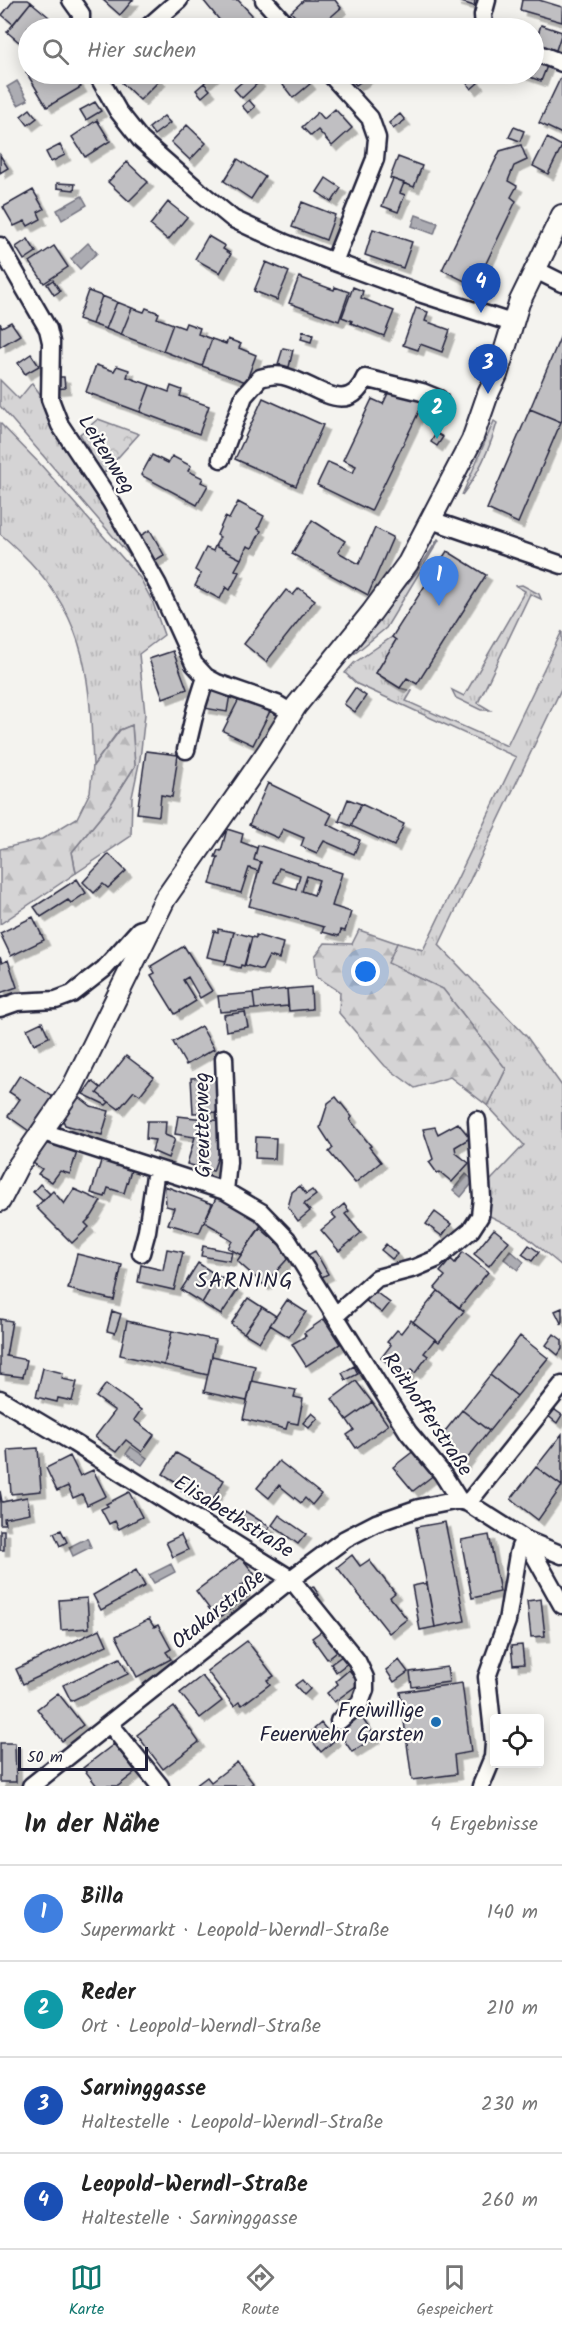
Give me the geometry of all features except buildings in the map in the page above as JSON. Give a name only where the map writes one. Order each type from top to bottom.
[{"type":"street","points":[[71,0],[81,14],[81,18]]},
{"type":"street","points":[[158,18],[178,0]]},
{"type":"street","points":[[264,0],[280,18]]},
{"type":"street","points":[[483,18],[487,0]]},
{"type":"street","points":[[544,56],[562,63]]},
{"type":"street","points":[[103,84],[118,111],[141,140],[233,219],[334,262],[512,323]]},
{"type":"street","points":[[334,262],[375,159],[377,138],[370,118],[339,84]]},
{"type":"street","points":[[0,1201],[18,1166],[72,1088],[151,926],[177,880],[292,713],[408,563],[472,440],[497,375],[512,323],[534,269],[562,215]]},
{"type":"street","name":"Leitenweg","points":[[0,246],[48,329],[51,342],[50,399],[60,424],[111,502],[158,585],[188,652],[206,677]]},
{"type":"street","points":[[534,269],[562,283]]},
{"type":"street","points":[[221,459],[244,396],[260,378],[282,375],[345,399],[362,386],[365,378],[422,392],[439,399]]},
{"type":"street","points":[[431,520],[562,565]]},
{"type":"street","points":[[186,750],[206,677],[277,704],[292,713]]},
{"type":"street","points":[[0,1008],[17,1002],[56,1000],[72,994],[104,969],[139,930],[151,926]]},
{"type":"street","name":"Greutterweg","points":[[224,1058],[228,1162],[225,1191]]},
{"type":"street","points":[[336,1315],[377,1278],[415,1268],[436,1259],[471,1230],[480,1216],[482,1198],[477,1120]]},
{"type":"street","name":"Reithofferstraße","points":[[43,1132],[225,1191],[261,1212],[287,1239],[408,1432],[464,1502],[526,1540],[562,1554]]},
{"type":"street","points":[[141,1253],[147,1231],[156,1169]]},
{"type":"street","points":[[464,1502],[562,1385]]},
{"type":"street","name":"Elisabethstraße","points":[[0,1399],[291,1579],[357,1661],[365,1678],[365,1690],[360,1703],[339,1721]]},
{"type":"street","name":"Otakarstraße","points":[[31,1786],[291,1579],[345,1539],[376,1523],[419,1508],[464,1502]]},
{"type":"street","points":[[492,1714],[487,1677],[507,1621],[518,1554],[526,1540],[562,1605]]},
{"type":"street","points":[[110,1724],[160,1786]]},
{"type":"street","points":[[481,1786],[490,1764]]},
{"type":"green space","points":[[0,380],[19,399],[32,383],[46,402],[137,558],[130,556],[0,406]]},
{"type":"green space","points":[[98,419],[139,434],[103,474],[80,434]]},
{"type":"green space","points":[[494,421],[497,423],[487,451],[462,495]]},
{"type":"green space","points":[[0,423],[41,465],[140,578],[153,603],[164,635],[139,654],[145,714],[140,759],[132,797],[131,836],[76,873],[72,852],[111,804],[135,766],[132,725],[119,730],[93,766],[87,683],[75,633],[50,585],[30,562],[0,534]]},
{"type":"green space","points":[[438,539],[386,628],[348,659],[311,701],[417,572]]},
{"type":"green space","points":[[522,585],[539,594],[541,599],[530,594],[478,703],[490,710],[481,710],[456,698],[452,690],[464,696],[525,591],[516,586]]},
{"type":"green space","points":[[562,631],[562,687],[439,945],[527,1037],[562,1086],[562,1266],[518,1230],[486,1214],[490,1181],[524,1145],[488,1106],[506,1069],[443,989],[387,963],[397,943],[423,950],[516,757],[357,684],[345,673],[354,663],[392,637],[396,640],[376,673],[400,688],[412,691],[406,701],[507,746]]},
{"type":"green space","points":[[132,725],[135,766],[111,804],[72,852],[76,873],[0,924],[0,849],[42,839],[77,818],[90,792],[93,766],[120,730]]},
{"type":"green space","points":[[359,930],[397,943],[388,963],[443,989],[506,1069],[488,1106],[450,1077],[415,1088],[385,1066],[339,1013],[340,992],[317,977],[315,956],[325,943],[352,944]]},
{"type":"shaded area","points":[[17,81],[28,100],[18,105],[7,87]]},
{"type":"shaded area","points":[[82,196],[87,205],[62,220],[57,210]]},
{"type":"shaded area","points":[[416,215],[438,223],[434,234],[412,226]]},
{"type":"shaded area","points":[[88,243],[97,253],[80,269],[71,259]]},
{"type":"shaded area","points":[[466,1174],[474,1181],[461,1197],[453,1190]]},
{"type":"shaded area","points":[[510,1250],[524,1262],[518,1270],[504,1259]]},
{"type":"shaded area","points":[[131,1447],[147,1458],[142,1465],[126,1454]]},
{"type":"shaded area","points":[[87,1538],[91,1547],[73,1556],[69,1547]]},
{"type":"shaded area","points":[[171,1564],[175,1572],[154,1583],[149,1575]]},
{"type":"place","name":"Leopold-Werndl-Straße","points":[[481,313]]},
{"type":"place","name":"Sarninggasse","points":[[488,394]]},
{"type":"place","name":"Reder","points":[[437,439]]},
{"type":"place","name":"Billa","points":[[439,606]]},
{"type":"place","name":"Freiwillige Feuerwehr Garsten","points":[[436,1722]]},
{"type":"district","name":"SARNING","points":[[245,1279]]}]
